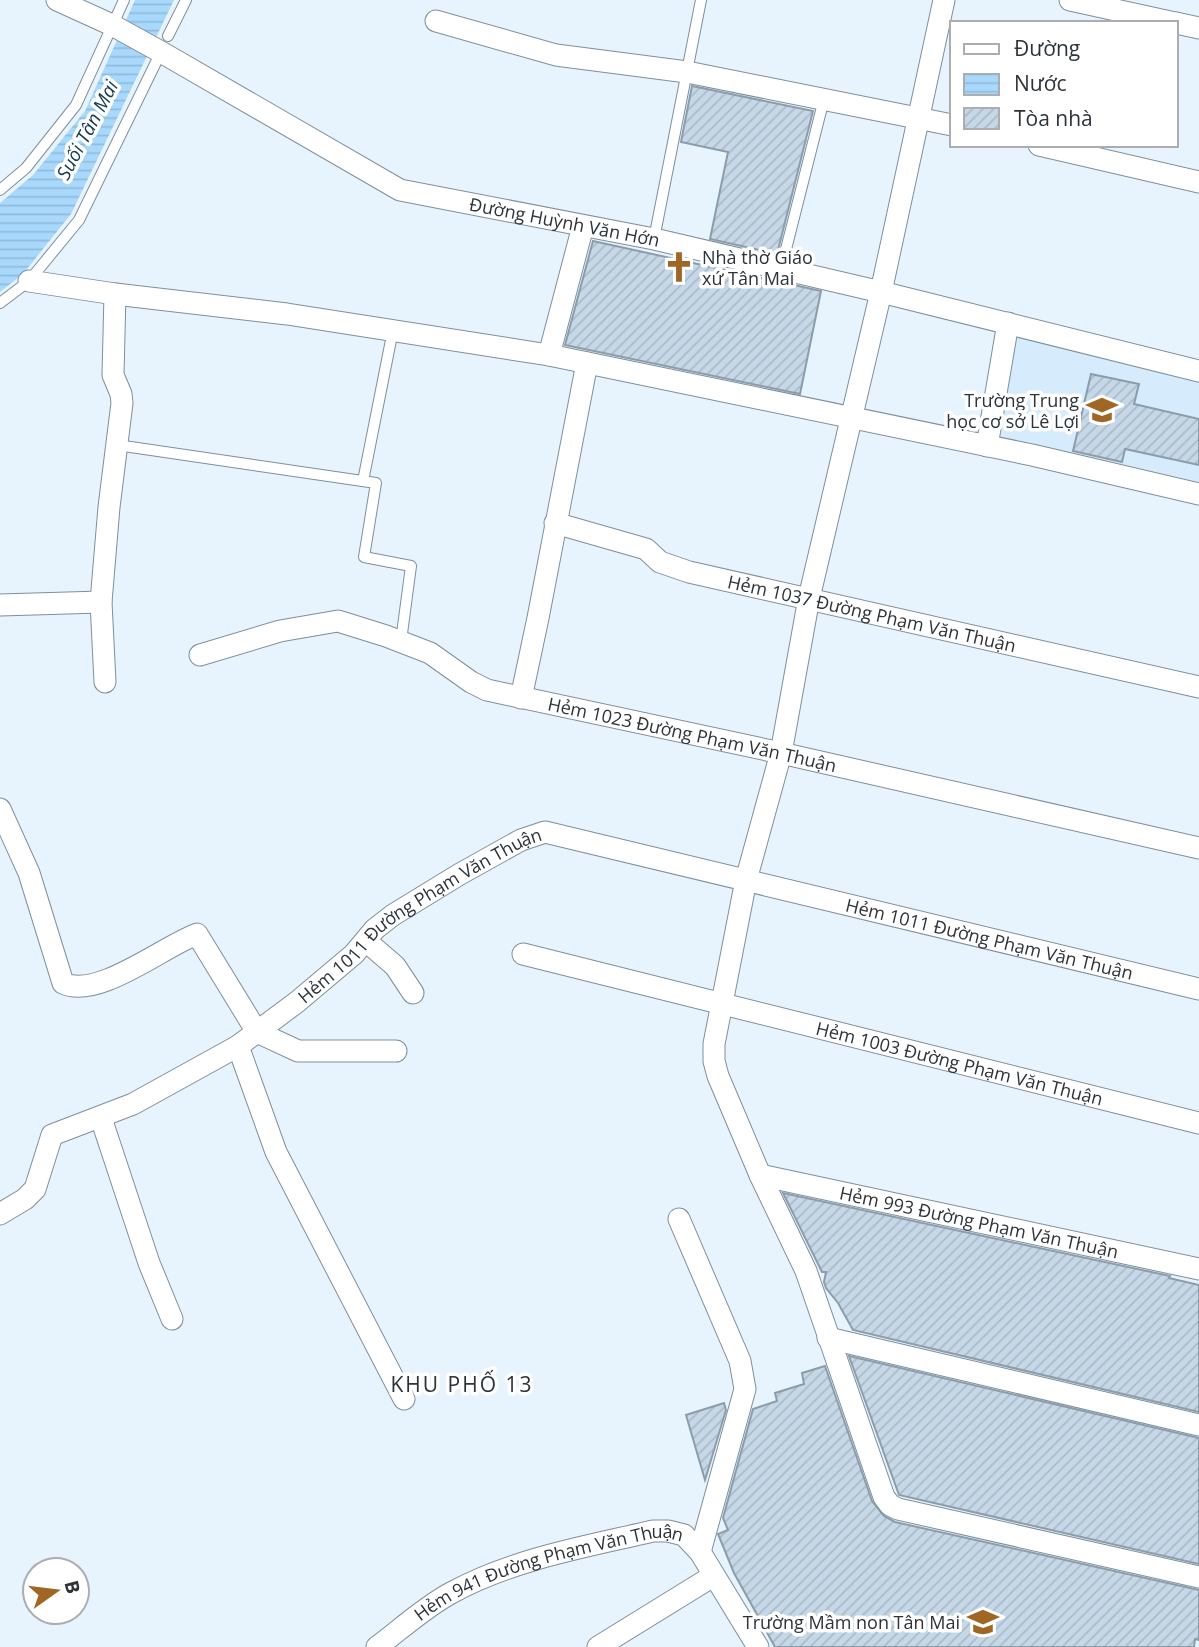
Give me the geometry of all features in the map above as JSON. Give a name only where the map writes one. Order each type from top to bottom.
[{"type":"street","points":[[57,0],[112,25]]},
{"type":"street","points":[[944,0],[881,292],[809,598],[781,753],[746,880],[720,1003],[714,1061],[760,1175],[806,1271],[884,1497],[890,1505],[1199,1577]]},
{"type":"street","points":[[1070,0],[1167,21]]},
{"type":"street","points":[[436,21],[556,55],[687,72],[950,125]]},
{"type":"street","points":[[1178,23],[1199,28]]},
{"type":"street","name":"Đường Huỳnh Văn Hớn","points":[[112,25],[165,44],[400,190],[654,239],[1199,371]]},
{"type":"street","points":[[1048,147],[1199,182]]},
{"type":"street","points":[[549,355],[583,226]]},
{"type":"street","points":[[29,281],[287,314],[549,355],[987,446],[1199,494]]},
{"type":"street","points":[[105,682],[101,602],[122,403],[113,375],[115,294]]},
{"type":"street","points":[[987,446],[1009,323]]},
{"type":"street","points":[[521,698],[587,363]]},
{"type":"street","name":"Hẻm 1037 Đường Phạm Văn Thuận","points":[[555,523],[646,549],[660,562],[689,572],[1199,687]]},
{"type":"street","points":[[0,605],[101,602]]},
{"type":"street","name":"Hẻm 1023 Đường Phạm Văn Thuận","points":[[200,654],[281,631],[338,621],[430,653],[487,690],[781,753],[1199,848]]},
{"type":"street","points":[[0,809],[29,873],[63,983],[71,987],[106,981],[197,934],[257,1032],[298,1051],[396,1051]]},
{"type":"street","name":"Hẻm 1011 Đường Phạm Văn Thuận","points":[[0,1213],[25,1199],[34,1189],[52,1135],[133,1104],[238,1046],[307,994],[354,954],[393,915],[521,840],[545,832],[1199,989]]},
{"type":"street","points":[[366,941],[395,966],[413,993]]},
{"type":"street","name":"Hẻm 1003 Đường Phạm Văn Thuận","points":[[523,954],[1199,1123]]},
{"type":"street","points":[[238,1046],[276,1152],[404,1399]]},
{"type":"street","points":[[101,1118],[149,1263],[172,1320]]},
{"type":"street","name":"Hẻm 993 Đường Phạm Văn Thuận","points":[[760,1175],[1199,1269]]},
{"type":"street","points":[[679,1219],[740,1361],[745,1389],[700,1552]]},
{"type":"street","points":[[828,1338],[1199,1425]]},
{"type":"street","name":"Hẻm 941 Đường Phạm Văn Thuận","points":[[377,1647],[450,1593],[502,1570],[660,1531],[684,1535],[700,1552],[758,1647]]},
{"type":"street","points":[[598,1647],[713,1576]]},
{"type":"lane","points":[[0,190],[26,168],[76,105],[124,0]]},
{"type":"lane","points":[[0,303],[29,281],[79,220],[186,0]]},
{"type":"lane","points":[[654,239],[701,0]]},
{"type":"lane","points":[[781,269],[824,99]]},
{"type":"lane","points":[[363,481],[393,330]]},
{"type":"lane","points":[[117,445],[376,483],[364,558],[411,566],[401,641]]},
{"type":"shaded area","name":"Trường Trung học cơ sở Lê Lợi","points":[[1017,336],[1199,381],[1199,484],[1000,439]]},
{"type":"water","name":"Suối Tân Mai","points":[[135,0],[174,0],[71,214],[23,274],[0,292],[0,203],[33,175],[85,111]]},
{"type":"building","points":[[692,86],[813,111],[777,254],[710,239],[728,152],[681,142]]},
{"type":"building","points":[[593,241],[821,291],[800,394],[565,345]]},
{"type":"building","points":[[1091,374],[1139,384],[1134,404],[1199,419],[1199,465],[1125,449],[1122,462],[1073,451]]},
{"type":"building","points":[[783,1193],[1170,1276],[1169,1278],[1199,1285],[1199,1412],[853,1330],[826,1288],[826,1272],[822,1272]]},
{"type":"building","points":[[849,1356],[1199,1438],[1199,1564],[899,1495]]},
{"type":"building","points":[[825,1366],[872,1501],[884,1516],[895,1522],[1199,1590],[1199,1640],[1195,1639],[1194,1647],[775,1647],[734,1573],[718,1534],[728,1530],[723,1518],[753,1409],[777,1401],[775,1393],[804,1384],[802,1373]]},
{"type":"building","points":[[724,1403],[726,1410],[705,1480],[686,1415]]},
{"type":"place","name":"Nhà thờ Giáo xứ Tân Mai","points":[[679,267]]},
{"type":"place","name":"Trường Trung học cơ sở Lê Lợi","points":[[1102,410]]},
{"type":"place","name":"Trường Mầm non Tân Mai","points":[[983,1622]]},
{"type":"district","name":"KHU PHỐ 13","points":[[462,1384]]}]
